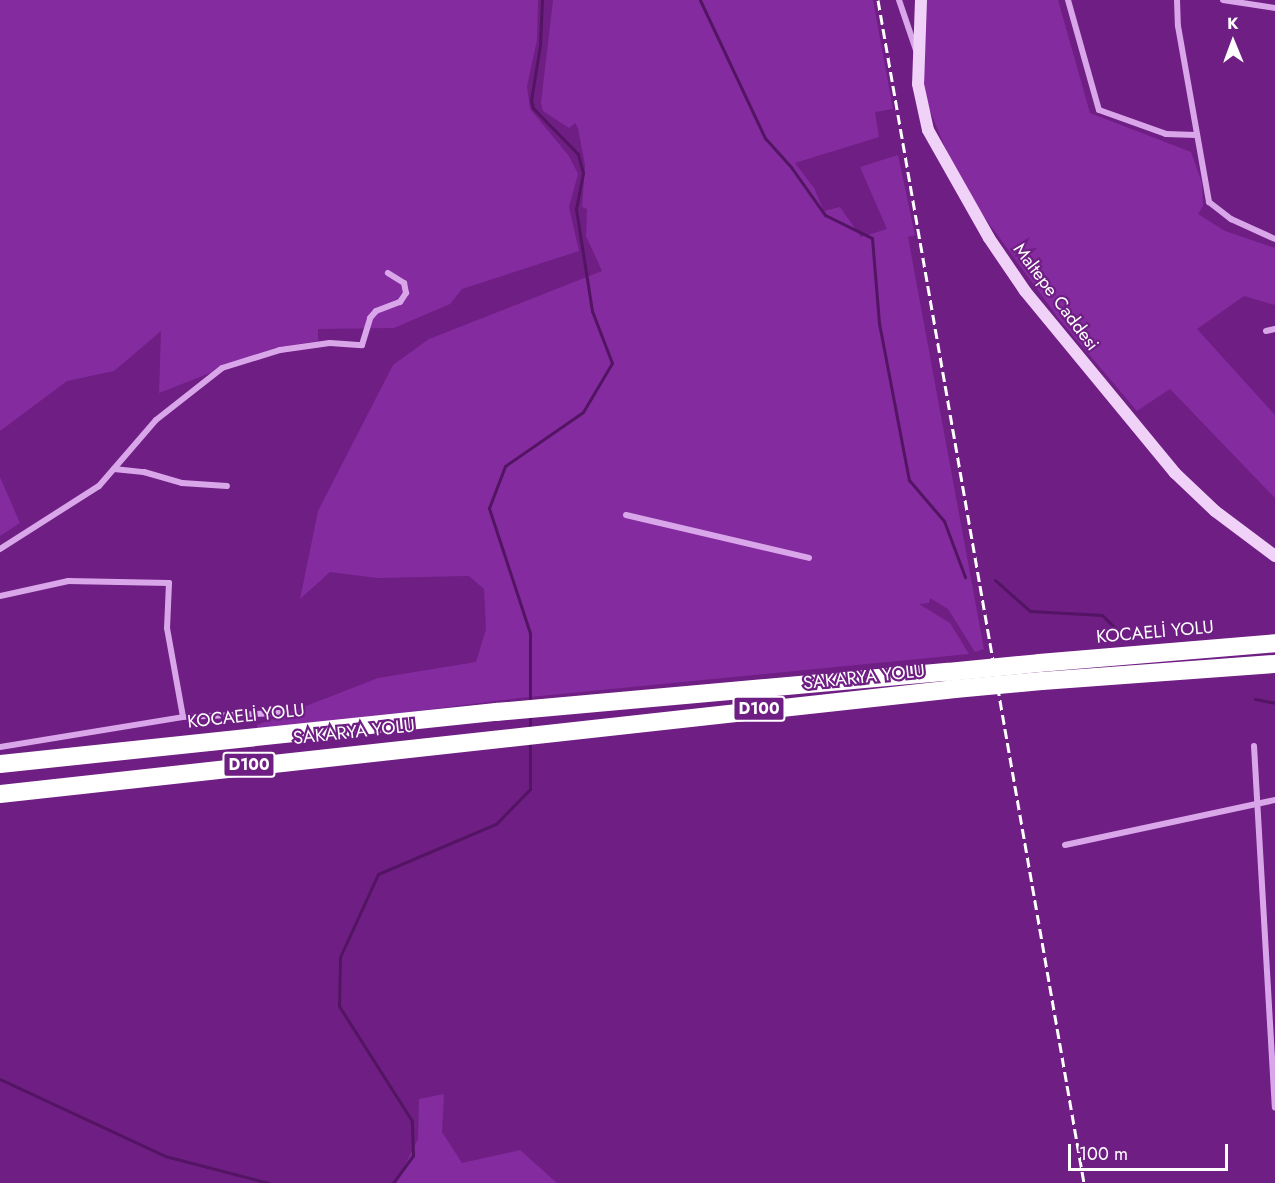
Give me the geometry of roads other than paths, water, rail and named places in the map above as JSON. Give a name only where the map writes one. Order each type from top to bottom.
[{"type":"highway","name":"KOCAELİ YOLU","points":[[0,764],[496,712],[1275,643]]},
{"type":"highway","name":"SAKARYA YOLU","points":[[0,794],[955,689],[1275,664]]},
{"type":"street","points":[[899,0],[917,53]]},
{"type":"street","name":"Maltepe Caddesi","points":[[921,0],[917,53],[918,84],[928,130],[956,184],[1025,291],[1175,473],[1215,511],[1275,556]]},
{"type":"street","points":[[1068,0],[1099,110],[1166,134],[1196,135]]},
{"type":"street","points":[[1177,0],[1178,26],[1209,202],[1231,219],[1275,239]]},
{"type":"street","points":[[1223,0],[1252,2],[1275,8]]},
{"type":"street","points":[[0,549],[99,486],[156,420],[222,368],[280,350],[330,343],[362,345],[370,318],[376,311],[400,302],[406,293],[404,283],[388,273]]},
{"type":"street","points":[[1266,331],[1275,329]]},
{"type":"street","points":[[114,469],[144,472],[182,483],[227,486]]},
{"type":"street","points":[[626,514],[809,558]]},
{"type":"street","points":[[0,596],[68,581],[169,583],[167,628],[183,717]]},
{"type":"street","points":[[0,747],[183,717],[279,713]]},
{"type":"street","points":[[1254,746],[1275,1107]]},
{"type":"street","points":[[1065,845],[1275,800]]},
{"type":"waterway","points":[[530,703],[530,633],[489,508],[505,466],[583,412],[612,363],[592,311],[576,209],[583,173],[578,154],[533,108],[531,100],[540,45],[542,0]]},
{"type":"waterway","points":[[700,0],[765,138],[791,167],[825,215],[872,238],[879,323],[909,480],[944,521],[965,577]]},
{"type":"waterway","points":[[995,580],[1030,611],[1102,615],[1117,630]]},
{"type":"waterway","points":[[1255,699],[1275,703]]},
{"type":"waterway","points":[[530,716],[530,730]]},
{"type":"waterway","points":[[393,1183],[413,1155],[412,1121],[339,1006],[340,957],[378,874],[496,824],[530,789],[530,743]]},
{"type":"waterway","points":[[0,1079],[165,1156],[269,1183]]},
{"type":"railway","points":[[878,0],[1084,1183]]}]
